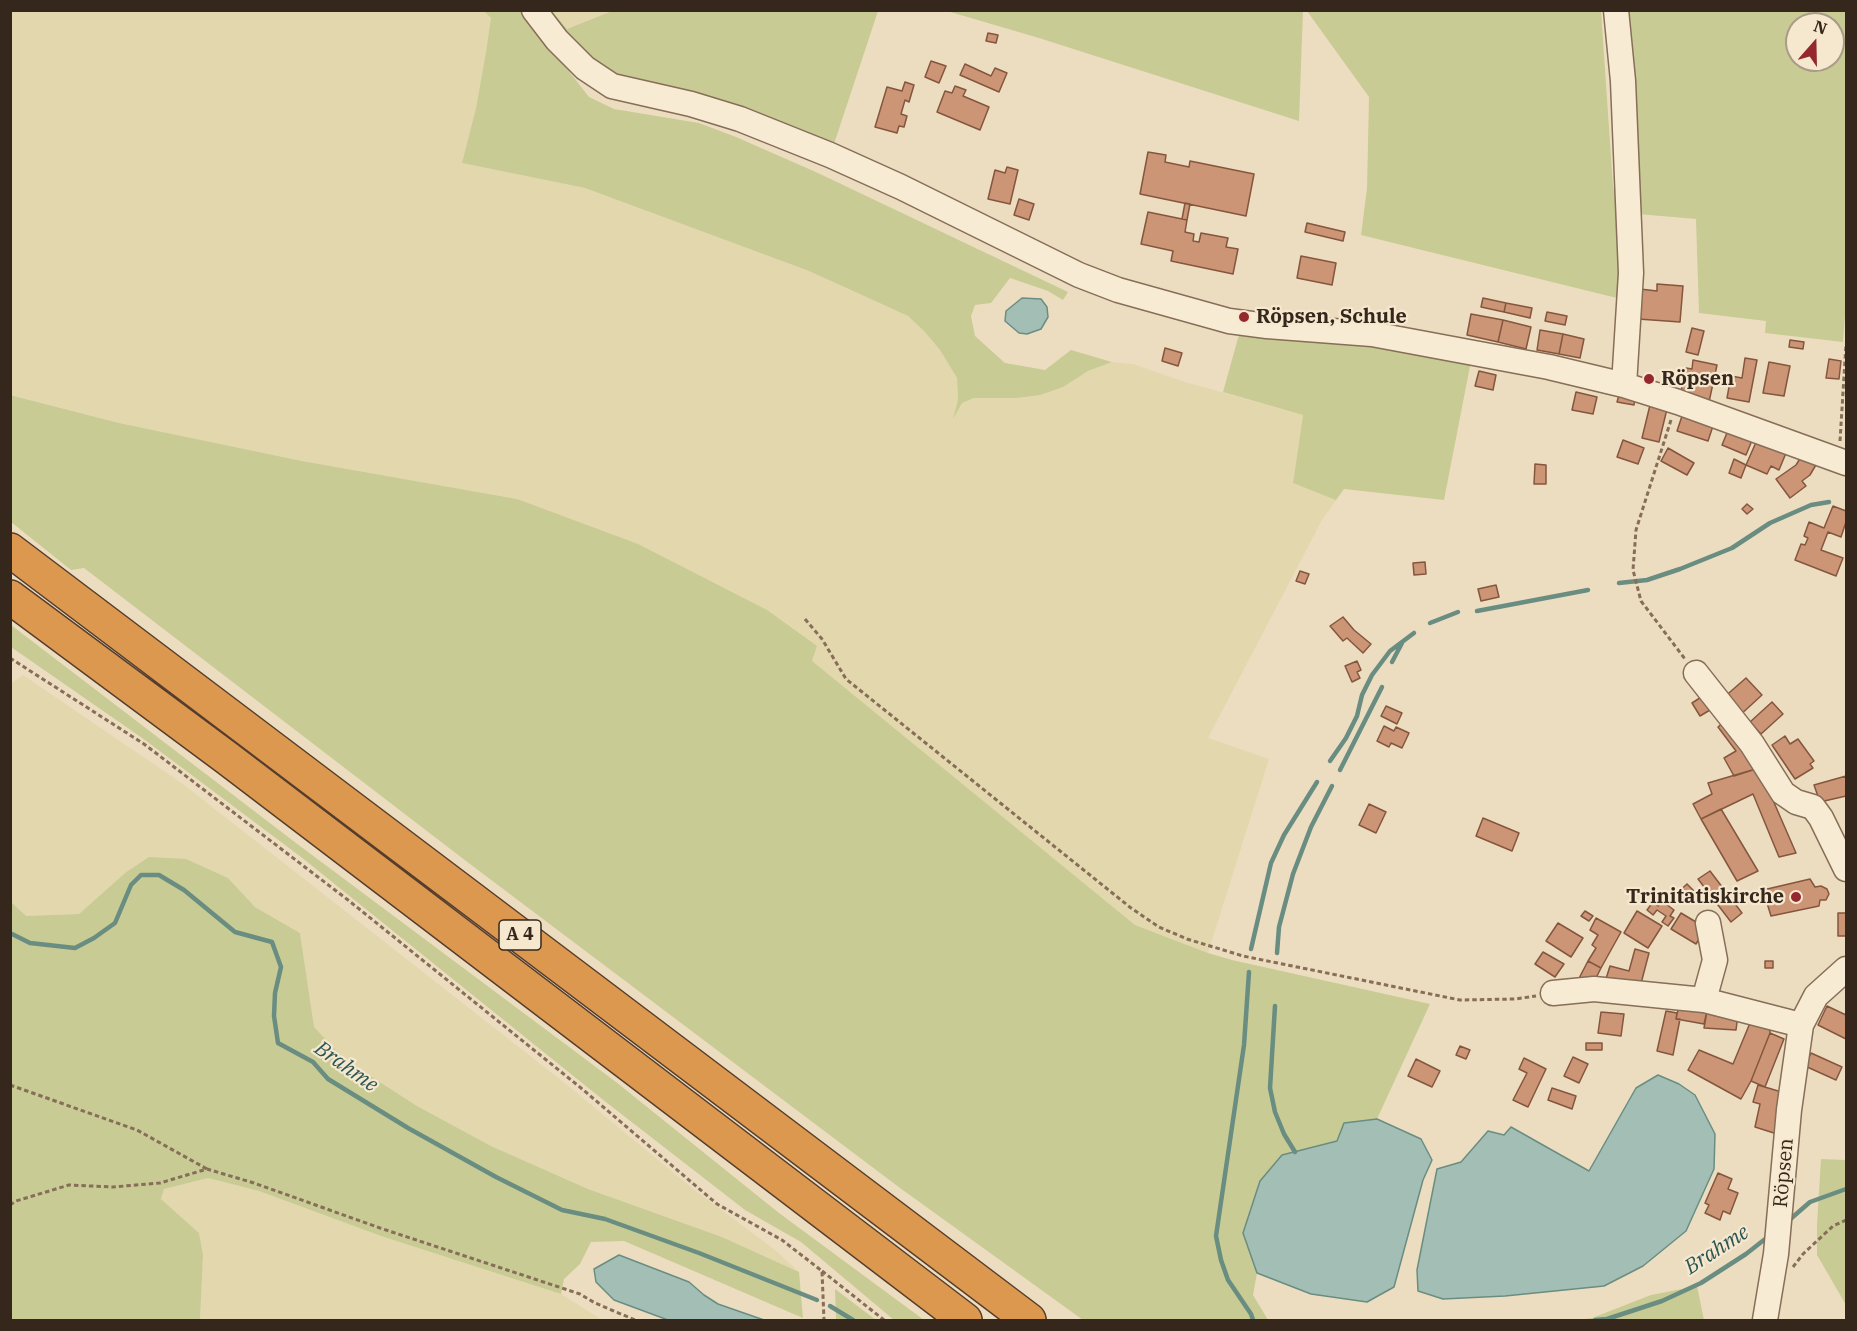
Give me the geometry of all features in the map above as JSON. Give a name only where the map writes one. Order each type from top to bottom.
[{"type":"highway","name":"A 4","points":[[10,550],[1029,1320]]},
{"type":"highway","name":"A 4","points":[[10,597],[227,758],[965,1320]]},
{"type":"street","points":[[534,10],[557,40],[585,68],[612,86],[691,104],[740,119],[830,155],[901,187],[1079,275],[1118,290],[1229,321],[1372,334],[1549,367],[1624,385],[1843,461]]},
{"type":"street","points":[[1616,10],[1623,81],[1631,273],[1624,385]]},
{"type":"street","points":[[1696,672],[1752,744],[1783,793],[1796,802],[1813,807],[1821,818],[1846,869]]},
{"type":"street","points":[[1704,1000],[1715,960],[1708,923]]},
{"type":"street","name":"Röpsen","points":[[1765,1320],[1776,1254],[1789,1110],[1801,1025],[1816,996],[1846,969]]},
{"type":"street","points":[[1553,993],[1594,989],[1704,1000],[1801,1025]]},
{"type":"path","points":[[1843,461],[1846,344]]},
{"type":"path","points":[[1677,402],[1636,530],[1633,570],[1641,601],[1696,672]]},
{"type":"path","points":[[805,619],[822,639],[846,679],[1131,908],[1159,927],[1187,939],[1243,956],[1460,1000],[1515,999],[1553,993]]},
{"type":"path","points":[[10,658],[144,744],[348,900],[571,1081],[717,1204],[782,1240],[884,1320]]},
{"type":"path","points":[[10,1085],[137,1130],[207,1169],[571,1291],[635,1320]]},
{"type":"path","points":[[10,1205],[69,1185],[113,1187],[160,1183],[207,1169]]},
{"type":"path","points":[[1772,1286],[1833,1226],[1846,1220]]},
{"type":"path","points":[[822,1271],[824,1320]]},
{"type":"shaded area","points":[[11,11],[484,11],[491,18],[476,108],[462,163],[585,188],[809,271],[908,316],[940,350],[957,378],[958,400],[954,416],[962,403],[974,398],[1017,398],[1063,387],[1088,371],[1112,362],[1133,364],[1185,382],[1303,415],[1293,483],[1337,499],[1322,520],[1208,738],[1269,759],[1208,953],[1135,925],[811,661],[817,646],[517,499],[302,461],[119,423],[11,395]]},
{"type":"shaded area","points":[[552,11],[612,11],[567,29]]},
{"type":"shaded area","points":[[23,675],[183,784],[566,1084],[692,1188],[774,1249],[799,1272],[722,1237],[588,1189],[491,1146],[417,1106],[344,1059],[314,1028],[300,933],[255,907],[228,878],[125,873],[79,914],[25,916],[11,902],[10,684]]},
{"type":"shaded area","points":[[208,1178],[259,1191],[381,1236],[561,1294],[602,1320],[200,1320],[203,1255],[199,1233],[161,1199],[164,1189]]},
{"type":"green space","points":[[484,11],[522,11],[589,97],[614,109],[699,123],[736,137],[818,173],[1068,292],[1063,300],[1048,291],[1010,278],[991,303],[975,305],[971,316],[975,336],[1005,363],[1045,370],[1071,350],[1112,362],[1088,371],[1063,387],[1040,395],[1017,398],[974,398],[962,403],[953,419],[958,400],[957,378],[940,350],[908,316],[809,271],[585,188],[462,163],[476,108],[491,18]]},
{"type":"green space","points":[[545,11],[552,11],[567,29],[612,11],[878,11],[832,150],[648,91],[591,66]]},
{"type":"green space","points":[[947,11],[1303,11],[1299,121],[1039,38]]},
{"type":"green space","points":[[1307,11],[1601,11],[1613,186],[1620,216],[1617,298],[1361,235],[1367,188],[1369,97]]},
{"type":"green space","points":[[1626,11],[1846,11],[1846,302],[1843,342],[1765,333],[1766,321],[1699,313],[1696,219],[1638,214]]},
{"type":"green space","points":[[1240,331],[1417,351],[1471,361],[1444,500],[1344,489],[1336,500],[1293,483],[1303,415],[1223,392]]},
{"type":"green space","points":[[10,395],[119,423],[302,461],[517,499],[638,544],[767,610],[817,646],[812,661],[1135,925],[1232,960],[1430,1004],[1377,1119],[1344,1123],[1337,1141],[1243,1233],[1257,1273],[1253,1295],[1268,1320],[1083,1320],[900,1188],[466,861],[84,568],[71,570],[11,522]]},
{"type":"green space","points":[[11,625],[296,843],[616,1082],[779,1213],[924,1320],[894,1320],[801,1242],[745,1210],[602,1099],[301,857],[145,740],[11,647]]},
{"type":"green space","points":[[149,857],[186,859],[228,878],[255,907],[300,933],[314,1027],[344,1059],[417,1106],[491,1146],[588,1189],[722,1237],[799,1272],[803,1318],[624,1241],[591,1242],[580,1264],[564,1279],[561,1294],[381,1236],[259,1191],[208,1178],[164,1189],[161,1199],[199,1233],[203,1255],[200,1320],[11,1320],[11,902],[26,916],[79,914],[125,873]]},
{"type":"green space","points":[[1821,1159],[1846,1160],[1846,1305],[1817,1255]]},
{"type":"green space","points":[[1697,1286],[1704,1320],[1576,1320],[1592,1318],[1651,1295]]},
{"type":"green space","points":[[835,1289],[876,1320],[836,1320]]},
{"type":"water","points":[[1022,298],[1041,299],[1047,307],[1048,317],[1041,329],[1027,334],[1019,333],[1005,321],[1006,311]]},
{"type":"water","points":[[1658,1075],[1679,1084],[1695,1095],[1715,1134],[1714,1169],[1686,1231],[1643,1266],[1604,1286],[1505,1296],[1443,1299],[1418,1291],[1417,1270],[1437,1169],[1461,1162],[1488,1131],[1504,1135],[1511,1127],[1589,1171],[1636,1088]]},
{"type":"water","points":[[1377,1119],[1421,1139],[1432,1160],[1423,1180],[1394,1287],[1367,1302],[1311,1294],[1257,1273],[1243,1233],[1260,1181],[1282,1155],[1337,1141],[1344,1123]]},
{"type":"water","points":[[619,1255],[689,1282],[718,1304],[764,1320],[668,1320],[614,1300],[596,1282],[594,1269]]},
{"type":"building","points":[[988,33],[998,35],[996,43],[986,41]]},
{"type":"building","points":[[931,61],[946,66],[939,83],[925,77]]},
{"type":"building","points":[[965,64],[991,76],[995,68],[1007,73],[999,92],[960,75]]},
{"type":"building","points":[[905,82],[914,85],[909,102],[905,100],[901,114],[907,116],[904,127],[899,126],[897,133],[875,127],[887,87],[902,91]]},
{"type":"building","points":[[955,86],[966,90],[963,96],[989,107],[980,130],[937,112],[945,91],[952,93]]},
{"type":"building","points":[[1148,152],[1166,155],[1165,162],[1189,167],[1190,161],[1254,174],[1246,216],[1140,194]]},
{"type":"building","points":[[1007,167],[1018,170],[1010,204],[988,199],[995,170],[1005,173]]},
{"type":"building","points":[[1019,199],[1034,204],[1029,220],[1014,215]]},
{"type":"building","points":[[1185,203],[1190,204],[1187,220],[1182,219]]},
{"type":"building","points":[[1148,212],[1187,220],[1185,232],[1194,234],[1193,241],[1199,242],[1201,233],[1228,238],[1226,247],[1238,249],[1233,274],[1171,261],[1173,251],[1141,244]]},
{"type":"building","points":[[1307,223],[1345,232],[1343,241],[1305,232]]},
{"type":"building","points":[[1301,256],[1336,263],[1332,285],[1297,278]]},
{"type":"building","points":[[1657,284],[1683,286],[1680,322],[1638,319],[1640,289],[1657,291]]},
{"type":"building","points":[[1483,298],[1506,303],[1504,312],[1481,307]]},
{"type":"building","points":[[1506,303],[1532,308],[1530,318],[1504,312]]},
{"type":"building","points":[[1547,312],[1567,316],[1565,325],[1545,321]]},
{"type":"building","points":[[1471,314],[1503,320],[1498,342],[1467,335]]},
{"type":"building","points":[[1503,320],[1531,327],[1526,349],[1498,342]]},
{"type":"building","points":[[1692,328],[1704,331],[1698,355],[1686,352]]},
{"type":"building","points":[[1540,330],[1563,334],[1559,354],[1537,350]]},
{"type":"building","points":[[1563,334],[1584,339],[1580,358],[1559,354]]},
{"type":"building","points":[[1790,340],[1804,342],[1803,349],[1789,347]]},
{"type":"building","points":[[1165,348],[1182,353],[1178,366],[1162,361]]},
{"type":"building","points":[[1745,358],[1757,360],[1749,402],[1727,398],[1731,376],[1742,378]]},
{"type":"building","points":[[1829,359],[1841,361],[1839,379],[1826,378]]},
{"type":"building","points":[[1693,360],[1717,365],[1709,402],[1680,396],[1686,368],[1692,369]]},
{"type":"building","points":[[1769,362],[1790,366],[1784,396],[1763,393]]},
{"type":"building","points":[[1479,371],[1496,375],[1493,390],[1475,386]]},
{"type":"building","points":[[1576,392],[1597,397],[1593,414],[1572,410]]},
{"type":"building","points":[[1619,395],[1635,399],[1634,405],[1617,402]]},
{"type":"building","points":[[1650,405],[1667,409],[1659,442],[1642,438]]},
{"type":"building","points":[[1683,413],[1714,423],[1708,441],[1677,431]]},
{"type":"building","points":[[1729,428],[1753,438],[1746,455],[1722,445]]},
{"type":"building","points":[[1623,440],[1644,448],[1638,464],[1617,457]]},
{"type":"building","points":[[1757,440],[1786,453],[1779,470],[1771,466],[1767,474],[1746,465]]},
{"type":"building","points":[[1668,448],[1694,463],[1687,475],[1661,461]]},
{"type":"building","points":[[1801,457],[1817,463],[1810,475],[1802,481],[1806,486],[1790,498],[1776,479],[1796,465]]},
{"type":"building","points":[[1734,459],[1746,465],[1741,478],[1729,473]]},
{"type":"building","points":[[1535,464],[1546,465],[1546,484],[1534,484]]},
{"type":"building","points":[[1747,504],[1753,509],[1747,514],[1742,509]]},
{"type":"building","points":[[1833,506],[1846,511],[1846,522],[1841,537],[1828,532],[1821,550],[1843,558],[1836,576],[1795,560],[1801,544],[1805,545],[1808,538],[1804,536],[1809,522],[1824,528]]},
{"type":"building","points":[[1425,562],[1426,574],[1414,575],[1413,563]]},
{"type":"building","points":[[1300,571],[1309,574],[1305,584],[1296,581]]},
{"type":"building","points":[[1496,585],[1499,597],[1481,601],[1478,589]]},
{"type":"building","points":[[1343,617],[1371,644],[1363,653],[1347,638],[1343,641],[1330,626]]},
{"type":"building","points":[[1357,661],[1361,670],[1357,672],[1360,678],[1352,682],[1345,666]]},
{"type":"building","points":[[1746,678],[1762,695],[1738,717],[1722,699]]},
{"type":"building","points":[[1706,694],[1715,707],[1700,716],[1692,703]]},
{"type":"building","points":[[1772,702],[1783,714],[1761,734],[1750,722]]},
{"type":"building","points":[[1386,706],[1402,713],[1397,724],[1381,716]]},
{"type":"building","points":[[1725,721],[1759,768],[1734,776],[1724,758],[1736,751],[1718,727]]},
{"type":"building","points":[[1384,726],[1394,731],[1396,727],[1409,733],[1402,748],[1391,743],[1389,747],[1377,741]]},
{"type":"building","points":[[1785,736],[1790,744],[1798,739],[1814,761],[1810,764],[1813,768],[1795,779],[1772,745]]},
{"type":"building","points":[[1759,768],[1796,853],[1779,857],[1753,794],[1701,819],[1693,804],[1712,794],[1708,783]]},
{"type":"building","points":[[1846,776],[1846,796],[1820,802],[1814,785]]},
{"type":"building","points":[[1369,804],[1386,812],[1376,833],[1359,825]]},
{"type":"building","points":[[1721,809],[1758,871],[1737,881],[1701,819]]},
{"type":"building","points":[[1483,818],[1519,833],[1512,851],[1476,836]]},
{"type":"building","points":[[1710,871],[1742,913],[1731,922],[1698,879]]},
{"type":"building","name":"Trinitatiskirche","points":[[1810,879],[1815,887],[1821,886],[1827,889],[1829,894],[1826,900],[1820,900],[1819,906],[1771,916],[1763,890]]},
{"type":"building","points":[[1687,884],[1697,894],[1687,903],[1677,893]]},
{"type":"building","points":[[1662,901],[1674,910],[1670,916],[1674,918],[1668,926],[1662,922],[1666,916],[1657,910],[1653,915],[1647,910],[1653,902],[1658,906]]},
{"type":"building","points":[[1585,911],[1593,916],[1589,921],[1581,916]]},
{"type":"building","points":[[1637,911],[1662,926],[1648,948],[1624,933]]},
{"type":"building","points":[[1681,913],[1706,928],[1696,944],[1671,929]]},
{"type":"building","points":[[1838,913],[1846,913],[1846,936],[1838,936]]},
{"type":"building","points":[[1596,918],[1621,932],[1601,968],[1588,961],[1596,948],[1592,945],[1598,935],[1590,930]]},
{"type":"building","points":[[1558,923],[1583,938],[1571,957],[1546,941]]},
{"type":"building","points":[[1635,949],[1649,953],[1639,991],[1605,982],[1610,966],[1629,971]]},
{"type":"building","points":[[1543,952],[1564,964],[1555,977],[1535,964]]},
{"type":"building","points":[[1588,961],[1601,968],[1594,982],[1576,984]]},
{"type":"building","points":[[1765,961],[1773,961],[1773,968],[1765,968]]},
{"type":"building","points":[[1679,1005],[1707,1011],[1704,1024],[1676,1019]]},
{"type":"building","points":[[1827,1006],[1846,1015],[1846,1039],[1818,1025]]},
{"type":"building","points":[[1666,1011],[1677,1013],[1676,1019],[1680,1019],[1673,1055],[1657,1051]]},
{"type":"building","points":[[1707,1011],[1738,1014],[1736,1030],[1704,1028]]},
{"type":"building","points":[[1601,1012],[1624,1014],[1621,1036],[1598,1033]]},
{"type":"building","points":[[1750,1023],[1770,1030],[1770,1033],[1751,1081],[1741,1099],[1688,1070],[1699,1050],[1733,1064]]},
{"type":"building","points":[[1770,1033],[1784,1039],[1765,1087],[1751,1081]]},
{"type":"building","points":[[1586,1043],[1602,1043],[1602,1050],[1586,1050]]},
{"type":"building","points":[[1460,1046],[1470,1050],[1466,1059],[1456,1055]]},
{"type":"building","points":[[1811,1053],[1842,1067],[1836,1080],[1805,1066]]},
{"type":"building","points":[[1573,1057],[1588,1064],[1579,1083],[1564,1076]]},
{"type":"building","points":[[1524,1058],[1546,1069],[1528,1107],[1513,1100],[1527,1073],[1519,1069]]},
{"type":"building","points":[[1416,1059],[1440,1071],[1432,1087],[1408,1076]]},
{"type":"building","points":[[1758,1085],[1785,1093],[1777,1134],[1755,1127],[1760,1104],[1753,1102]]},
{"type":"building","points":[[1552,1088],[1576,1096],[1572,1109],[1548,1100]]},
{"type":"building","points":[[1718,1173],[1732,1179],[1728,1189],[1738,1193],[1730,1214],[1723,1211],[1720,1220],[1705,1213],[1709,1205],[1705,1203]]},
{"type":"waterway","points":[[1619,583],[1647,580],[1680,569],[1732,548],[1770,523],[1811,505],[1829,502]]},
{"type":"waterway","points":[[1477,611],[1588,590]]},
{"type":"waterway","points":[[1430,623],[1458,612]]},
{"type":"waterway","points":[[1330,761],[1346,738],[1357,716],[1362,695],[1372,675],[1390,651],[1414,633]]},
{"type":"waterway","points":[[1392,662],[1402,643]]},
{"type":"waterway","points":[[1340,770],[1382,687]]},
{"type":"waterway","points":[[1251,949],[1271,863],[1284,835],[1317,782]]},
{"type":"waterway","points":[[1277,953],[1279,927],[1293,874],[1311,827],[1332,786]]},
{"type":"waterway","name":"Brahme","points":[[10,933],[30,943],[75,948],[115,923],[131,885],[141,875],[159,875],[184,890],[235,932],[272,942],[281,967],[275,993],[274,1016],[278,1043],[313,1062],[328,1079],[408,1128],[496,1177],[562,1210],[605,1219],[817,1300]]},
{"type":"waterway","points":[[1249,972],[1244,1045],[1216,1236],[1228,1280],[1253,1320]]},
{"type":"waterway","points":[[1275,1006],[1270,1088],[1275,1112],[1295,1152]]},
{"type":"waterway","name":"Brahme","points":[[1787,1222],[1810,1202],[1846,1189]]},
{"type":"waterway","name":"Brahme","points":[[1595,1320],[1607,1319],[1662,1301],[1701,1283],[1769,1236]]},
{"type":"waterway","name":"Brahme","points":[[830,1306],[853,1320]]},
{"type":"place","name":"Röpsen, Schule","points":[[1244,317]]},
{"type":"place","name":"Röpsen","points":[[1649,379]]},
{"type":"place","name":"Trinitatiskirche","points":[[1796,897]]}]
